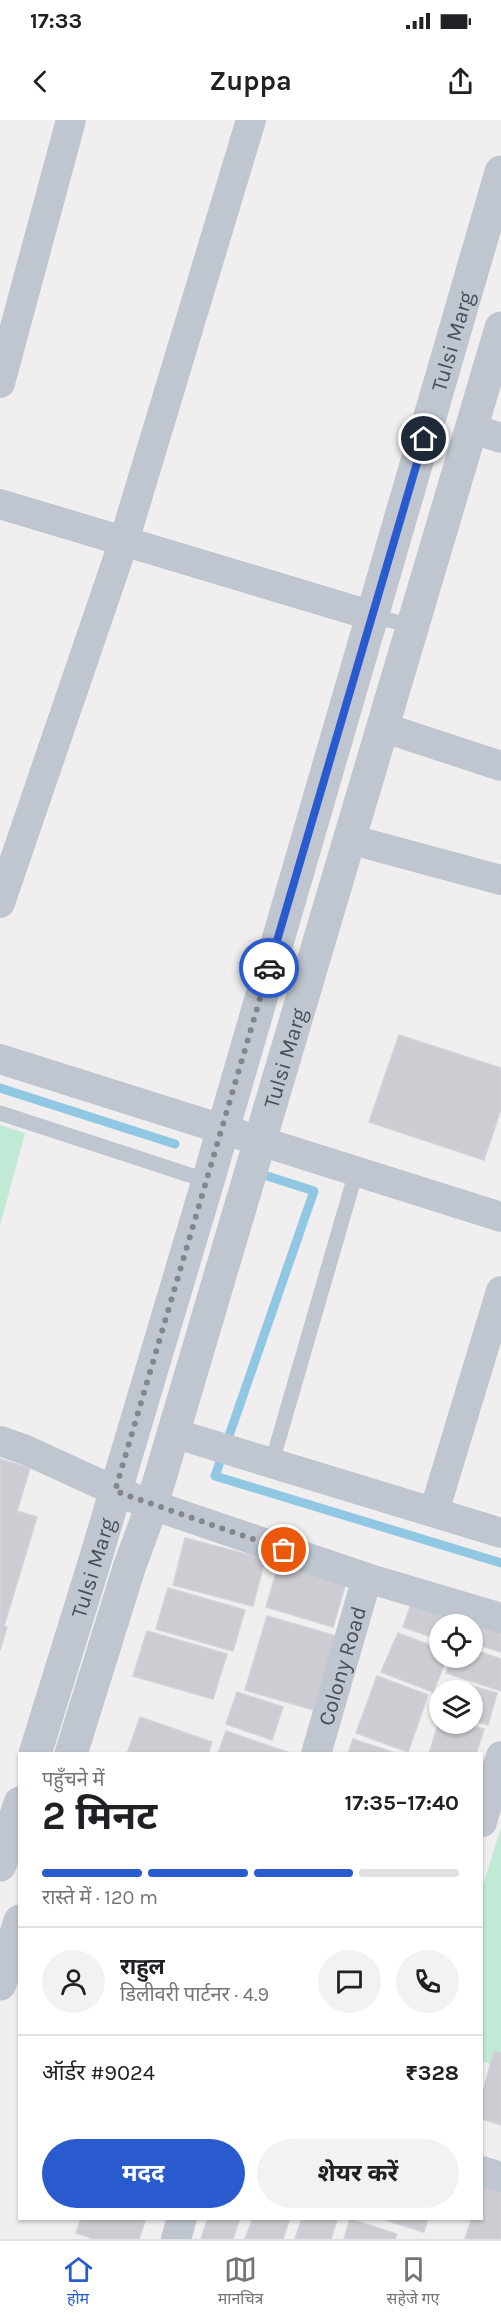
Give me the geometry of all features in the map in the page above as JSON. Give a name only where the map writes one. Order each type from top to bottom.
[{"type":"street","points":[[0,383],[71,120]]},
{"type":"street","points":[[0,903],[124,541],[251,120]]},
{"type":"street","name":"Tulsi Marg","points":[[36,1752],[208,1180],[501,172]]},
{"type":"street","name":"Tulsi Marg","points":[[72,1752],[129,1568],[152,1505],[187,1437],[259,1141],[501,328]]},
{"type":"street","points":[[470,428],[501,438]]},
{"type":"street","points":[[0,504],[373,616]]},
{"type":"street","points":[[382,727],[501,766]]},
{"type":"street","points":[[349,839],[501,880]]},
{"type":"street","points":[[0,1059],[501,1217]]},
{"type":"street","points":[[434,1512],[501,1291]]},
{"type":"street","points":[[187,1437],[501,1533]]},
{"type":"street","name":"Colony Road","points":[[0,1441],[152,1505],[367,1578],[501,1618]]},
{"type":"street","name":"Colony Road","points":[[317,1752],[367,1578]]},
{"type":"street","points":[[483,1820],[496,1793],[501,1756]]},
{"type":"street","points":[[0,1865],[18,1809]]},
{"type":"street","points":[[0,1984],[18,1927]]},
{"type":"street","points":[[483,2170],[501,2177]]},
{"type":"street","points":[[176,2239],[181,2220]]},
{"type":"lane","points":[[373,616],[412,626]]},
{"type":"lane","points":[[0,1113],[208,1180]]},
{"type":"lane","points":[[259,1459],[356,1172]]},
{"type":"green space","points":[[0,1125],[25,1133],[0,1226]]},
{"type":"green space","points":[[501,1828],[501,2068],[483,2061],[483,1885]]},
{"type":"building","points":[[399,1035],[501,1068],[501,1109],[484,1160],[369,1122]]},
{"type":"building","points":[[0,1459],[30,1468],[17,1511],[37,1517],[4,1626],[7,1627],[0,1650]]},
{"type":"building","points":[[185,1538],[265,1559],[253,1606],[173,1585]]},
{"type":"building","points":[[279,1563],[346,1583],[333,1627],[266,1607]]},
{"type":"building","points":[[168,1588],[245,1610],[233,1651],[156,1629]]},
{"type":"building","points":[[413,1599],[455,1614],[429,1614],[429,1636],[403,1627]]},
{"type":"building","points":[[267,1616],[336,1636],[314,1710],[245,1690]]},
{"type":"building","points":[[483,1617],[501,1624],[501,1652],[483,1646]]},
{"type":"building","points":[[147,1631],[227,1654],[213,1699],[133,1676]]},
{"type":"building","points":[[398,1633],[429,1645],[429,1668],[443,1668],[438,1680],[429,1680],[429,1690],[381,1672]]},
{"type":"building","points":[[483,1653],[501,1659],[501,1691],[483,1685],[483,1680],[467,1680],[446,1673],[448,1668],[483,1668]]},
{"type":"building","points":[[377,1676],[428,1695],[408,1752],[356,1733]]},
{"type":"building","points":[[483,1689],[497,1693],[488,1725],[483,1723]]},
{"type":"building","points":[[237,1692],[283,1707],[272,1740],[226,1724]]},
{"type":"building","points":[[140,1717],[212,1742],[209,1752],[128,1752]]},
{"type":"building","points":[[226,1731],[287,1752],[219,1752]]},
{"type":"building","points":[[435,1734],[482,1734],[477,1752],[430,1752]]},
{"type":"building","points":[[353,1739],[392,1752],[349,1752]]},
{"type":"building","points":[[494,2051],[501,2053],[501,2125],[483,2119],[483,2091]]},
{"type":"building","points":[[483,2186],[501,2192],[501,2239],[465,2239],[471,2220],[483,2220]]},
{"type":"building","points":[[80,2220],[145,2220],[139,2239],[94,2239],[76,2233]]},
{"type":"building","points":[[207,2220],[239,2220],[233,2239],[201,2239]]},
{"type":"building","points":[[252,2220],[289,2220],[283,2239],[245,2239]]},
{"type":"building","points":[[301,2220],[337,2220],[331,2239],[295,2239]]},
{"type":"building","points":[[350,2220],[397,2234],[395,2239],[344,2239]]},
{"type":"building","points":[[388,2220],[427,2220],[424,2232]]},
{"type":"waterway","points":[[0,1088],[175,1144]]},
{"type":"waterway","points":[[261,1174],[314,1191],[215,1476],[501,1563]]},
{"type":"way so far","points":[[269,968],[115,1491],[284,1550]]},
{"type":"route","points":[[269,968],[424,439]]}]
